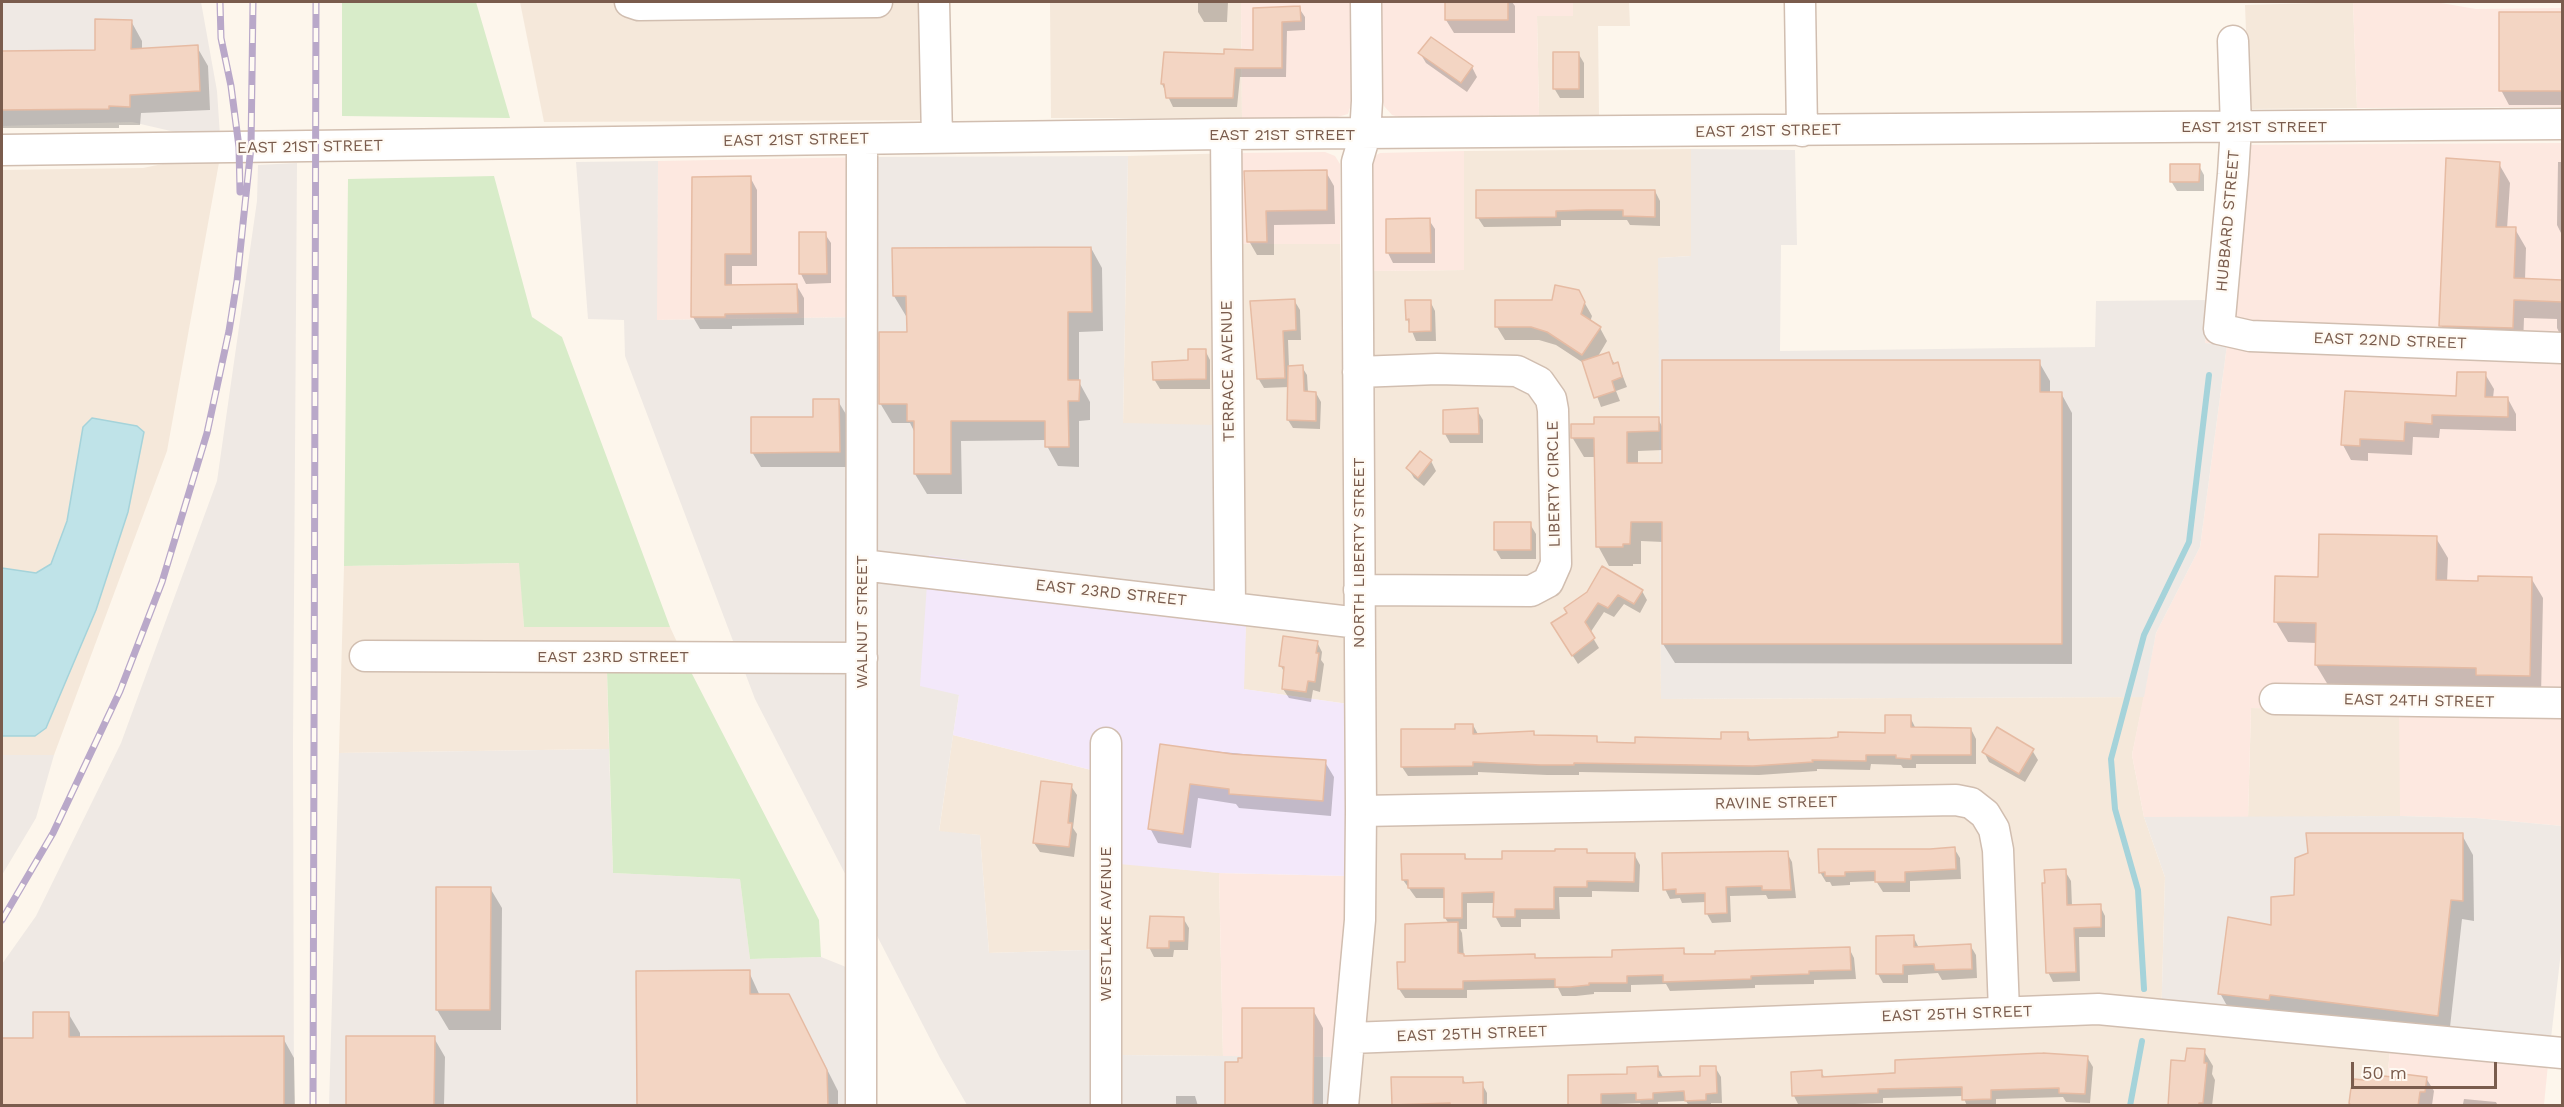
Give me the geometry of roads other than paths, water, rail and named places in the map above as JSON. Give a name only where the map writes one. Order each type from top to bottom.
[{"type":"street","points":[[630,2],[651,5],[877,2]]},
{"type":"street","points":[[933,2],[937,138]]},
{"type":"street","name":"NORTH LIBERTY STREET","points":[[1343,1106],[1360,920],[1357,162],[1365,135],[1366,2]]},
{"type":"street","points":[[1800,2],[1802,130]]},
{"type":"street","name":"HUBBARD STREET","points":[[2219,328],[2236,127],[2233,41]]},
{"type":"street","name":"EAST 21ST STREET","points":[[2,150],[1226,134],[1365,135],[2562,124]]},
{"type":"street","name":"TERRACE AVENUE","points":[[1226,134],[1230,607]]},
{"type":"street","name":"WALNUT STREET","points":[[861,1106],[862,139]]},
{"type":"street","name":"EAST 22ND STREET","points":[[2219,328],[2250,336],[2562,348]]},
{"type":"street","name":"LIBERTY CIRCLE","points":[[1358,372],[1437,369],[1517,371],[1539,382],[1551,399],[1553,410],[1556,564],[1548,582],[1531,591],[1359,590]]},
{"type":"street","name":"EAST 23RD STREET","points":[[862,565],[1359,623]]},
{"type":"street","name":"EAST 23RD STREET","points":[[365,656],[862,658]]},
{"type":"street","name":"EAST 24TH STREET","points":[[2275,699],[2562,703]]},
{"type":"street","name":"WESTLAKE AVENUE","points":[[1106,743],[1106,1106]]},
{"type":"street","name":"RAVINE STREET","points":[[1361,811],[1956,800],[1971,803],[1985,814],[1994,829],[1998,850],[2004,1012]]},
{"type":"street","name":"EAST 25TH STREET","points":[[1351,1038],[2098,1009],[2562,1053]]},
{"type":"water","points":[[92,418],[137,426],[144,432],[128,512],[96,610],[46,728],[35,736],[2,736],[2,568],[36,573],[51,564],[67,521],[83,427]]},
{"type":"waterway","points":[[2144,989],[2138,890],[2115,809],[2111,759],[2144,635],[2189,542],[2209,375]]},
{"type":"waterway","points":[[2130,1106],[2142,1041]]},
{"type":"railway","points":[[220,2],[221,38],[231,86],[239,147],[240,192]]},
{"type":"railway","points":[[2,920],[53,833],[120,691],[162,582],[207,433],[229,331],[237,281],[251,147],[253,2]]},
{"type":"railway","points":[[313,1106],[316,2]]}]
